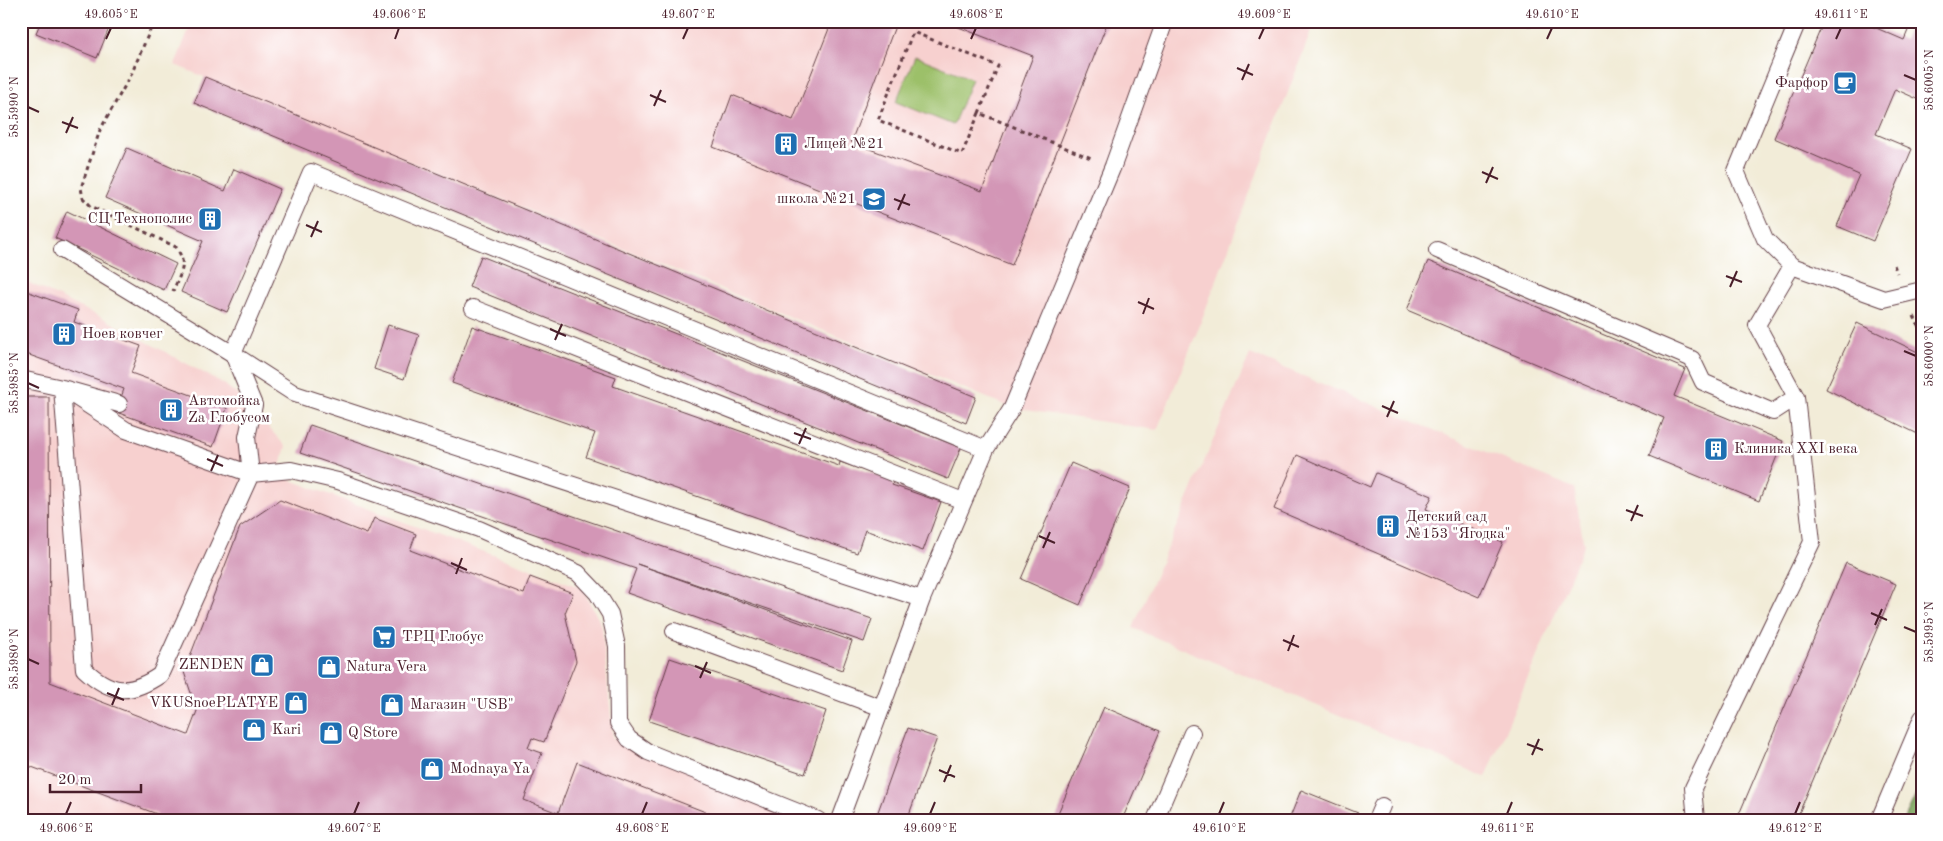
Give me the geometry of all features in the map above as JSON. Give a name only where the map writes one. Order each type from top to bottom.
[{"type":"lane","points":[[840,820],[922,599],[986,449],[1012,408],[1113,166],[1166,21]]},
{"type":"lane","points":[[1798,21],[1736,171],[1765,239],[1792,266],[1884,299],[1922,290]]},
{"type":"lane","points":[[62,388],[84,669],[101,685],[124,690],[144,685],[160,675],[251,474],[247,437],[254,405],[234,354],[311,172],[986,449]]},
{"type":"lane","points":[[62,250],[164,314],[234,354],[295,394],[922,599]]},
{"type":"lane","points":[[1437,250],[1692,358],[1703,382],[1774,412],[1796,397]]},
{"type":"lane","points":[[1696,820],[1693,788],[1812,542],[1796,397],[1757,325],[1792,266]]},
{"type":"lane","points":[[473,308],[963,501]]},
{"type":"lane","points":[[21,379],[119,404]]},
{"type":"lane","points":[[62,388],[126,430],[251,474],[291,470],[338,481],[479,529],[578,573],[597,593],[610,614],[617,646],[618,723],[629,739],[648,752],[818,820]]},
{"type":"lane","points":[[674,631],[882,708]]},
{"type":"lane","points":[[1880,820],[1922,718]]},
{"type":"lane","points":[[1155,820],[1192,733]]},
{"type":"path","points":[[154,21],[131,75],[100,130],[81,188],[83,198],[91,206],[176,247],[184,266],[164,314]]},
{"type":"path","points":[[913,32],[998,66],[979,113],[962,154],[878,120],[913,32]]},
{"type":"path","points":[[979,113],[1113,166]]},
{"type":"shaded area","name":"школа №21","points":[[192,21],[1315,21],[1197,332],[1157,430],[1012,408],[175,65]]},
{"type":"shaded area","points":[[21,279],[103,318],[224,384],[245,401],[286,447],[277,475],[582,588],[602,626],[613,738],[803,820],[21,820]]},
{"type":"shaded area","points":[[1250,354],[1574,488],[1584,545],[1486,777],[1133,628]]},
{"type":"green space","points":[[915,56],[972,79],[953,125],[896,102]]},
{"type":"green space","points":[[1922,782],[1922,820],[1904,820]]},
{"type":"building","points":[[41,21],[112,21],[97,58],[36,33]]},
{"type":"building","name":"Лицей №21","points":[[832,21],[897,21],[851,142],[982,191],[1033,56],[943,21],[1108,21],[1012,265],[713,147],[732,95],[793,120]]},
{"type":"building","points":[[1517,21],[1533,21],[1531,27]]},
{"type":"building","points":[[1824,21],[1860,21],[1904,40],[1912,21],[1922,21],[1922,101],[1895,89],[1876,134],[1912,149],[1873,241],[1837,226],[1859,175],[1774,138]]},
{"type":"building","points":[[205,77],[976,397],[966,423],[194,103]]},
{"type":"building","name":"СЦ Технополис","points":[[127,148],[225,191],[234,169],[280,189],[227,312],[181,292],[203,241],[105,198]]},
{"type":"building","points":[[67,211],[176,264],[164,290],[55,238]]},
{"type":"building","points":[[481,256],[961,448],[948,479],[469,287]]},
{"type":"building","points":[[1428,261],[1685,369],[1674,396],[1783,441],[1759,501],[1649,456],[1664,418],[1407,310]]},
{"type":"building","points":[[21,289],[78,310],[74,322],[141,346],[131,373],[227,408],[213,447],[116,412],[124,389],[21,352]]},
{"type":"building","points":[[1857,323],[1922,354],[1922,436],[1826,389]]},
{"type":"building","points":[[388,325],[419,335],[404,379],[374,369]]},
{"type":"building","points":[[472,326],[616,377],[613,386],[839,466],[840,462],[894,481],[892,485],[941,502],[923,551],[865,530],[857,553],[586,457],[595,433],[452,383]]},
{"type":"building","name":"ТРЦ Глобус","points":[[21,397],[49,397],[50,682],[188,735],[197,711],[184,672],[240,527],[280,500],[367,534],[374,518],[416,534],[410,550],[524,594],[530,577],[573,593],[565,613],[576,661],[544,742],[532,738],[528,748],[542,753],[524,800],[558,813],[577,762],[726,820],[155,820],[157,814],[21,763]]},
{"type":"building","points":[[310,425],[872,619],[864,642],[637,564],[852,641],[842,670],[627,593],[636,569],[300,453]]},
{"type":"building","name":"Детский сад №153 \"Ягодка\"","points":[[1297,455],[1370,487],[1376,473],[1432,496],[1426,509],[1503,542],[1479,597],[1274,509]]},
{"type":"building","points":[[1071,463],[1130,488],[1080,605],[1021,579]]},
{"type":"building","points":[[1846,563],[1896,584],[1796,820],[1739,820],[1737,819]]},
{"type":"building","points":[[670,658],[826,711],[805,774],[649,721]]},
{"type":"building","points":[[1104,707],[1160,731],[1122,820],[1055,820]]},
{"type":"building","points":[[908,728],[937,738],[907,820],[875,820]]},
{"type":"building","points":[[1301,790],[1358,813],[1356,820],[1289,820]]},
{"type":"place","name":"Фарфор","points":[[1845,83]]},
{"type":"place","name":"Лицей №21","points":[[786,144]]},
{"type":"place","name":"школа №21","points":[[874,199]]},
{"type":"place","name":"СЦ Технополис","points":[[210,219]]},
{"type":"place","name":"Ноев ковчег","points":[[64,334]]},
{"type":"place","name":"Автомойка Za Глобусом","points":[[171,410]]},
{"type":"place","name":"Клиника XXI века","points":[[1716,449]]},
{"type":"place","name":"Детский сад №153 \"Ягодка\"","points":[[1388,526]]},
{"type":"place","name":"ТРЦ Глобус","points":[[384,637]]},
{"type":"place","name":"ZENDEN","points":[[262,665]]},
{"type":"place","name":"Natura Vera","points":[[329,667]]},
{"type":"place","name":"VKUSnoePLATYE","points":[[296,703]]},
{"type":"place","name":"Магазин \"USB\"","points":[[392,705]]},
{"type":"place","name":"Kari","points":[[254,730]]},
{"type":"place","name":"Q Store","points":[[331,733]]},
{"type":"place","name":"Modnaya Ya","points":[[432,769]]}]
